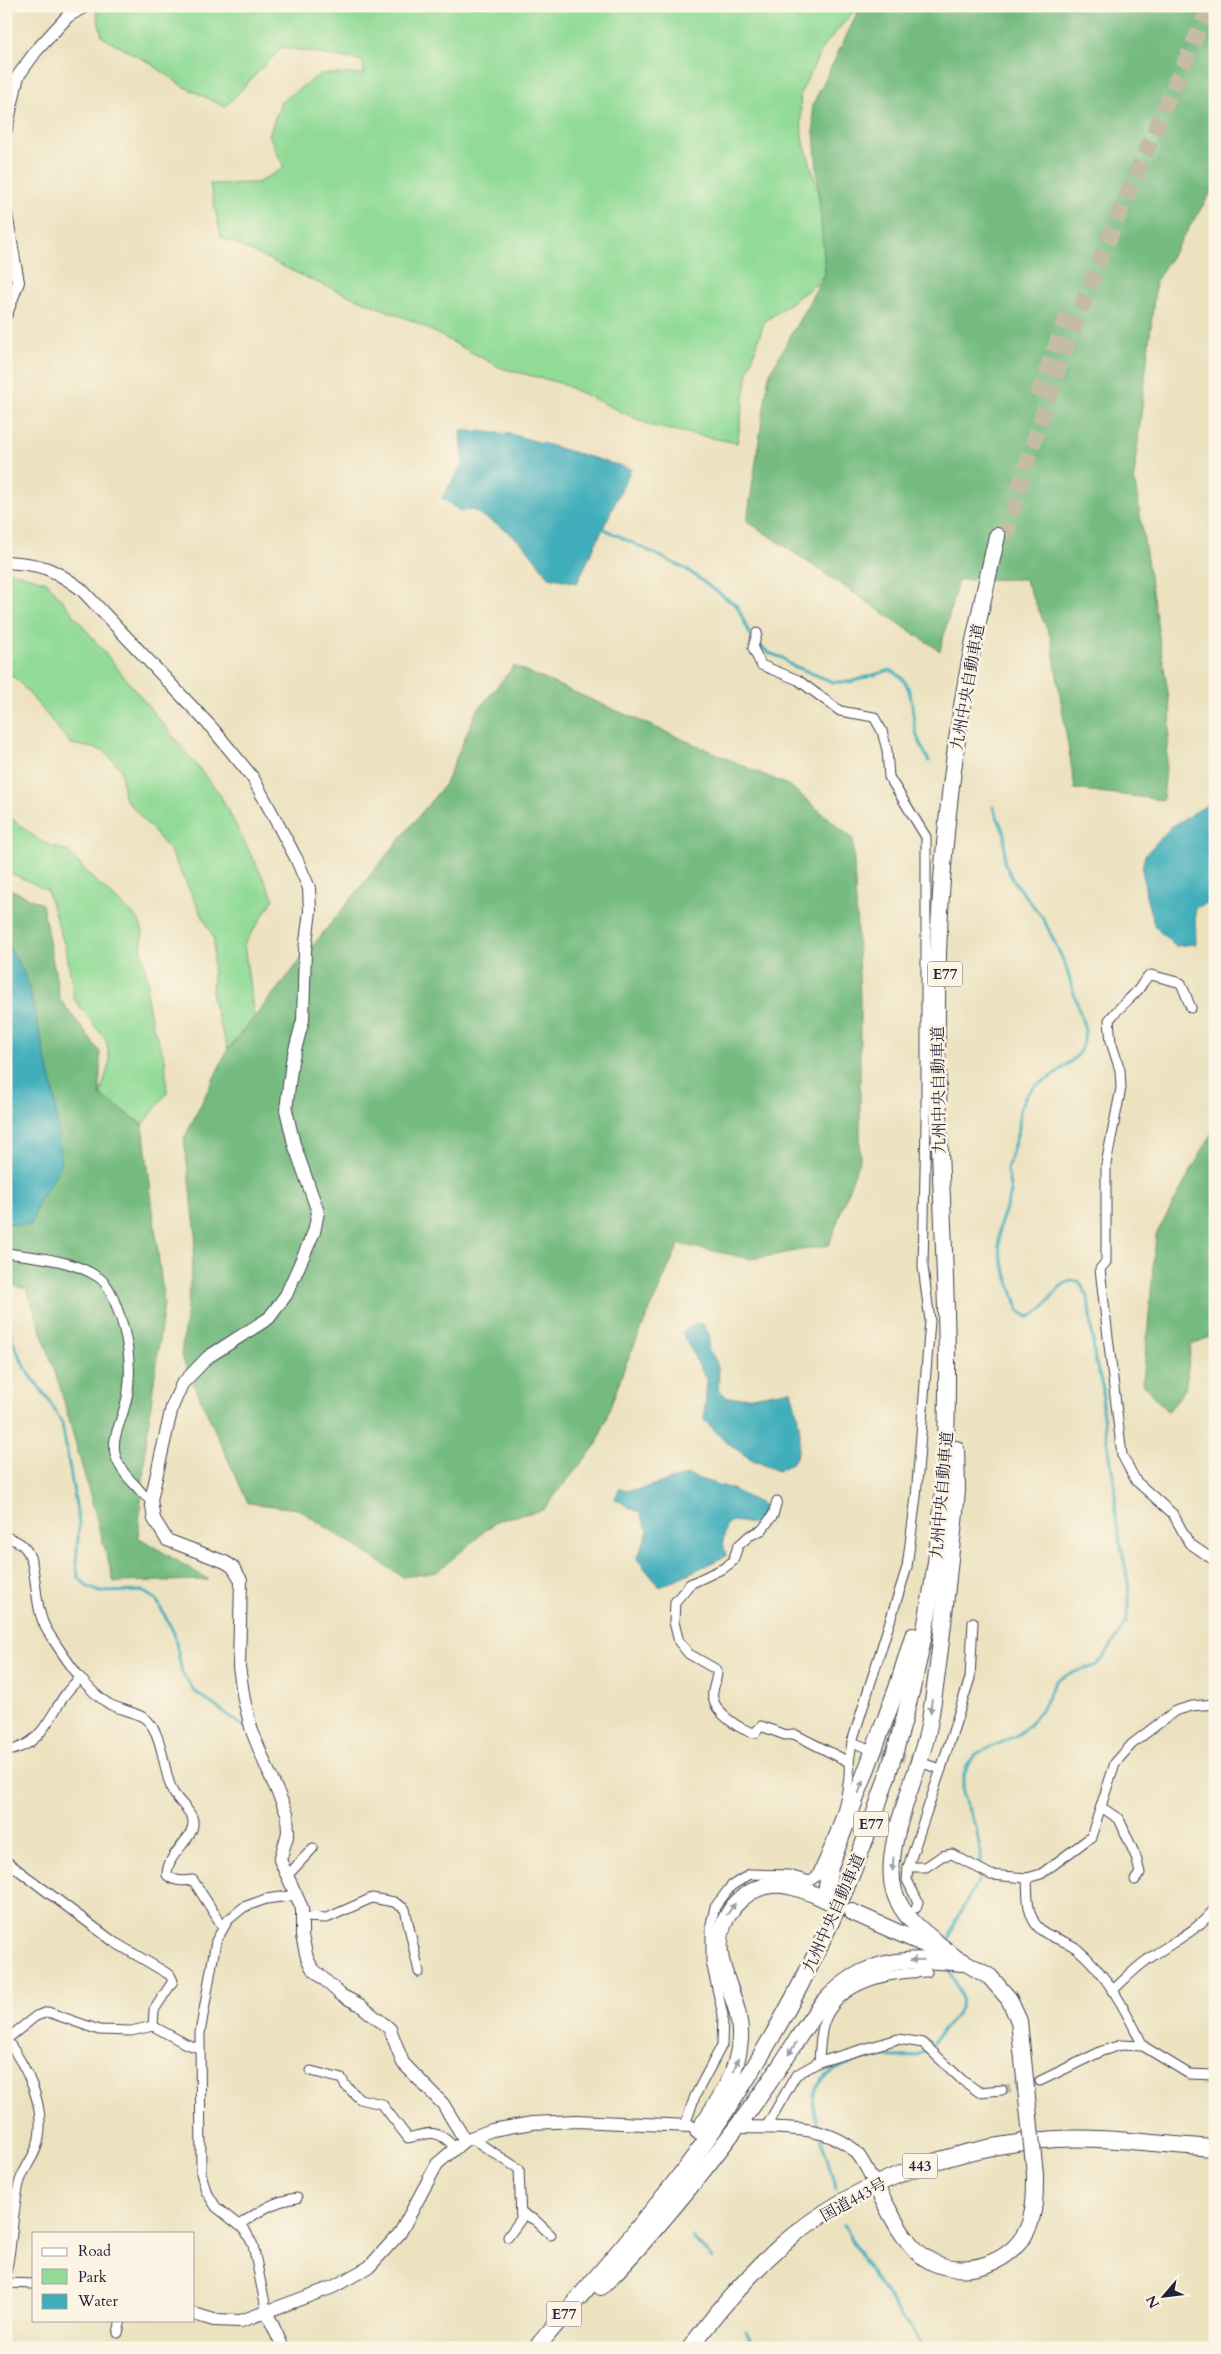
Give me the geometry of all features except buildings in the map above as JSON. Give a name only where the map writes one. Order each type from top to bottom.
[{"type":"highway","name":"九州中央自動車道","points":[[536,2348],[597,2284],[710,2150],[760,2072],[830,1944],[852,1896],[900,1764],[930,1654],[946,1533],[955,1414],[944,1029],[946,948],[953,837],[968,726],[1001,537],[973,645],[959,726],[945,836],[938,936],[937,1031],[947,1381],[945,1475],[931,1594],[913,1680],[890,1770],[842,1898],[806,1976],[768,2043],[698,2150],[597,2284],[548,2348]]},
{"type":"highway","points":[[597,2284],[726,2089],[738,2063],[739,2017],[720,1954],[720,1935],[724,1919],[734,1904],[750,1892],[765,1886],[784,1885],[829,1901],[830,1867],[898,1688],[919,1615],[928,1563],[936,1484],[945,1295]]},
{"type":"highway","points":[[955,1414],[957,1490],[929,1727],[896,1839],[892,1867],[894,1890],[903,1910],[919,1928],[961,1961]]},
{"type":"highway","points":[[852,1912],[961,1961],[990,1977],[1009,2000],[1018,2020],[1035,2174],[1035,2200],[1029,2225],[1018,2242],[1003,2258],[977,2268],[955,2268],[931,2261],[908,2242],[876,2186]]},
{"type":"highway","points":[[597,2284],[629,2260],[702,2172],[772,2078],[822,2004],[840,1986],[861,1973],[883,1964],[930,1959],[961,1961]]},
{"type":"highway","name":"国道443号","points":[[690,2348],[710,2321],[754,2271],[785,2242],[822,2215],[876,2186],[942,2158],[987,2146],[1057,2139],[1215,2148]]},
{"type":"street","points":[[6,129],[18,76],[36,50],[68,16],[85,6]]},
{"type":"street","points":[[6,214],[18,282],[6,314]]},
{"type":"street","points":[[6,562],[34,564],[56,571],[81,589],[212,728],[253,778],[296,858],[309,888],[310,911],[305,950],[302,1020],[292,1061],[286,1110],[294,1144],[318,1212],[314,1232],[286,1295],[269,1318],[208,1357],[182,1384],[172,1407],[151,1500],[154,1518],[167,1540],[225,1562],[233,1567],[240,1580],[239,1667],[244,1700],[266,1766],[287,1812],[288,1833],[280,1854],[281,1864],[302,1908],[304,1950],[312,1968],[341,1995],[360,2005],[390,2029],[403,2064],[443,2104],[468,2139],[519,2169],[521,2219],[508,2237]]},
{"type":"street","points":[[195,2314],[214,2320],[241,2321],[267,2313],[333,2287],[369,2266],[400,2233],[437,2164],[454,2147],[468,2139],[492,2130],[541,2123],[576,2121],[687,2126],[695,2096],[722,2045],[723,2015],[711,1962],[711,1924],[715,1907],[731,1886],[750,1874],[789,1875],[810,1880],[816,1877],[834,1838],[850,1774],[849,1762],[852,1742],[907,1567],[916,1497],[929,1355],[930,1322],[924,1267],[926,837],[888,777],[887,750],[882,731],[874,717],[840,711],[798,680],[761,665],[753,648],[758,633]]},
{"type":"street","points":[[1191,1008],[1181,983],[1151,975],[1119,1006],[1109,1020],[1111,1042],[1120,1070],[1120,1088],[1106,1164],[1106,1262],[1100,1269],[1122,1455],[1136,1481],[1173,1514],[1189,1543],[1215,1561]]},
{"type":"street","points":[[6,1253],[57,1261],[85,1269],[100,1278],[108,1288],[121,1319],[130,1363],[128,1393],[115,1432],[116,1458],[122,1472],[151,1500]]},
{"type":"street","points":[[777,1501],[773,1515],[762,1530],[749,1536],[738,1546],[733,1561],[724,1568],[690,1584],[675,1602],[674,1622],[679,1642],[689,1654],[717,1670],[712,1696],[717,1708],[732,1722],[747,1732],[755,1733],[761,1726],[785,1735],[794,1734],[849,1762]]},
{"type":"street","points":[[6,1537],[20,1543],[28,1552],[33,1565],[39,1614],[80,1679],[97,1696],[127,1713],[146,1718],[153,1728],[158,1738],[170,1786],[179,1803],[191,1815],[193,1822],[192,1830],[174,1852],[167,1875],[182,1881],[192,1880],[223,1928]]},
{"type":"street","points":[[916,1908],[918,1902],[907,1880],[908,1867],[970,1678],[973,1622]]},
{"type":"street","points":[[6,1751],[17,1750],[44,1731],[80,1679]]},
{"type":"street","points":[[908,1867],[926,1866],[942,1856],[952,1854],[991,1875],[1027,1878],[1041,1874],[1092,1837],[1108,1790],[1109,1776],[1114,1763],[1132,1744],[1175,1711],[1192,1706],[1215,1704]]},
{"type":"street","points":[[852,1742],[868,1748]]},
{"type":"street","points":[[925,1764],[941,1769]]},
{"type":"street","points":[[1101,1807],[1118,1819],[1136,1857],[1140,1874],[1135,1880]]},
{"type":"street","points":[[287,1876],[312,1848]]},
{"type":"street","points":[[6,1861],[114,1942],[170,1975],[173,1981],[154,2010],[153,2026]]},
{"type":"street","points":[[1027,1878],[1029,1911],[1039,1929],[1075,1948],[1090,1963],[1112,1991],[1133,2024],[1143,2046]]},
{"type":"street","points":[[283,2348],[267,2313],[253,2245],[245,2230],[216,2207],[206,2191],[201,2173],[199,2048],[202,2014],[212,1956],[223,1928],[237,1911],[251,1903],[297,1895]]},
{"type":"street","points":[[302,1917],[327,1918],[372,1898],[394,1902],[405,1909],[419,1972]]},
{"type":"street","points":[[1112,1991],[1147,1960],[1178,1942],[1208,1918],[1215,1908]]},
{"type":"street","points":[[818,2062],[824,2022],[834,2004],[844,1994],[873,1980],[899,1973],[928,1972]]},
{"type":"street","points":[[6,2272],[19,2182],[34,2156],[40,2138],[37,2098],[18,2056],[6,2039],[36,2016],[48,2012],[99,2030],[131,2031],[153,2026],[186,2044],[199,2048]]},
{"type":"street","points":[[766,2127],[796,2075],[818,2062],[898,2039],[923,2043],[962,2080],[979,2092],[1002,2090]]},
{"type":"street","points":[[1040,2081],[1102,2051],[1120,2045],[1143,2046],[1189,2074],[1215,2075]]},
{"type":"street","points":[[311,2071],[342,2078],[345,2085],[360,2098],[382,2104],[408,2138],[430,2132],[444,2136],[454,2147]]},
{"type":"street","points":[[740,2127],[791,2129],[836,2137],[857,2154],[876,2186]]},
{"type":"street","points":[[239,2226],[264,2207],[282,2200],[297,2198]]},
{"type":"street","points":[[521,2213],[535,2220],[550,2235]]},
{"type":"street","points":[[6,2283],[32,2284]]},
{"type":"street","points":[[118,2333],[121,2322]]},
{"type":"green space","points":[[95,6],[892,6],[891,11],[854,11],[823,47],[800,94],[802,137],[816,182],[820,205],[839,256],[815,285],[764,322],[748,372],[737,443],[652,426],[560,383],[501,368],[413,321],[318,283],[221,237],[210,184],[257,183],[284,168],[269,135],[281,102],[320,74],[364,74],[363,61],[282,47],[225,107],[181,85],[150,63],[102,37]]},
{"type":"green space","points":[[861,6],[1215,6],[1215,186],[1156,281],[1134,477],[1171,712],[1163,800],[1075,789],[1051,638],[1025,579],[958,580],[940,651],[747,521],[769,375],[825,273],[812,106]]},
{"type":"green space","points":[[6,570],[47,582],[219,793],[274,899],[244,944],[254,1018],[228,1049],[212,1000],[214,939],[169,849],[124,797],[121,769],[103,750],[71,744],[18,680],[6,672]]},
{"type":"green space","points":[[514,666],[790,786],[853,839],[860,999],[860,1158],[829,1245],[752,1259],[679,1244],[625,1366],[597,1444],[543,1510],[498,1520],[437,1572],[403,1577],[298,1509],[248,1503],[181,1356],[196,1235],[184,1139],[228,1049],[445,784],[476,712]]},
{"type":"green space","points":[[6,814],[40,841],[69,852],[88,874],[138,919],[143,932],[141,947],[148,982],[147,999],[152,1024],[165,1059],[167,1093],[143,1125],[100,1095],[110,1061],[106,1040],[74,999],[67,953],[47,890],[6,871]]},
{"type":"green space","points":[[6,887],[42,904],[60,999],[100,1052],[100,1095],[143,1125],[164,1304],[146,1443],[138,1537],[209,1580],[114,1582],[60,1387],[27,1289],[6,1284]]},
{"type":"green space","points":[[1215,1127],[1215,1334],[1191,1345],[1185,1389],[1168,1412],[1143,1384],[1156,1235]]},
{"type":"water","points":[[461,430],[511,434],[631,469],[577,583],[549,577],[525,546],[506,530],[471,509],[461,512],[442,498],[463,464]]},
{"type":"water","points":[[1215,800],[1215,900],[1195,908],[1196,944],[1175,946],[1155,927],[1147,901],[1142,869],[1145,855],[1171,827]]},
{"type":"water","points":[[7,943],[26,977],[54,1092],[61,1166],[39,1201],[31,1226],[6,1223]]},
{"type":"water","points":[[696,1323],[704,1325],[710,1336],[708,1349],[718,1368],[718,1389],[728,1398],[752,1397],[791,1390],[798,1417],[800,1437],[797,1456],[791,1464],[778,1471],[755,1461],[730,1444],[704,1420],[707,1381],[682,1333]]},
{"type":"water","points":[[687,1475],[732,1489],[763,1505],[763,1514],[754,1524],[732,1521],[726,1524],[723,1542],[726,1556],[660,1587],[637,1559],[648,1531],[640,1513],[615,1499],[619,1489],[637,1490]]},
{"type":"waterway","points":[[600,527],[686,569],[737,606],[752,639],[769,653],[783,658],[789,664],[833,682],[850,682],[890,670],[899,675],[909,690],[917,736],[929,761]]},
{"type":"waterway","points":[[949,1939],[957,1918],[980,1878],[980,1850],[976,1827],[963,1796],[963,1779],[967,1765],[976,1754],[1017,1735],[1029,1725],[1042,1708],[1056,1681],[1071,1673],[1095,1666],[1103,1658],[1126,1623],[1129,1604],[1128,1580],[1116,1522],[1115,1487],[1102,1410],[1103,1389],[1095,1360],[1088,1297],[1079,1281],[1071,1281],[1058,1289],[1036,1314],[1028,1317],[1019,1311],[999,1247],[999,1228],[1011,1193],[1007,1169],[1019,1128],[1020,1110],[1025,1097],[1034,1087],[1057,1073],[1078,1055],[1084,1041],[1085,1029],[1065,964],[1043,918],[1014,882],[1004,862],[1005,835],[993,807]]},
{"type":"waterway","points":[[6,1315],[13,1342],[25,1368],[48,1399],[62,1423],[79,1523],[76,1564],[79,1578],[88,1587],[100,1592],[142,1591],[156,1599],[174,1633],[182,1673],[194,1691],[247,1729]]},
{"type":"waterway","points":[[819,2128],[814,2112],[815,2092],[820,2083],[836,2069],[867,2058],[915,2056],[932,2046],[961,2005],[960,1993],[948,1968]]},
{"type":"waterway","points":[[821,2137],[836,2189]]},
{"type":"waterway","points":[[844,2225],[871,2273],[925,2348]]},
{"type":"waterway","points":[[692,2237],[712,2258]]},
{"type":"waterway","points":[[746,2331],[755,2348]]},
{"type":"tunnel","points":[[1006,538],[1029,455],[1074,326],[1130,188],[1210,6]]},
{"type":"tunnel","points":[[1037,397],[1068,312]]},
{"type":"tunnel","points":[[870,1749],[923,1763]]},
{"type":"tunnel","points":[[1002,2090],[1040,2081]]}]
